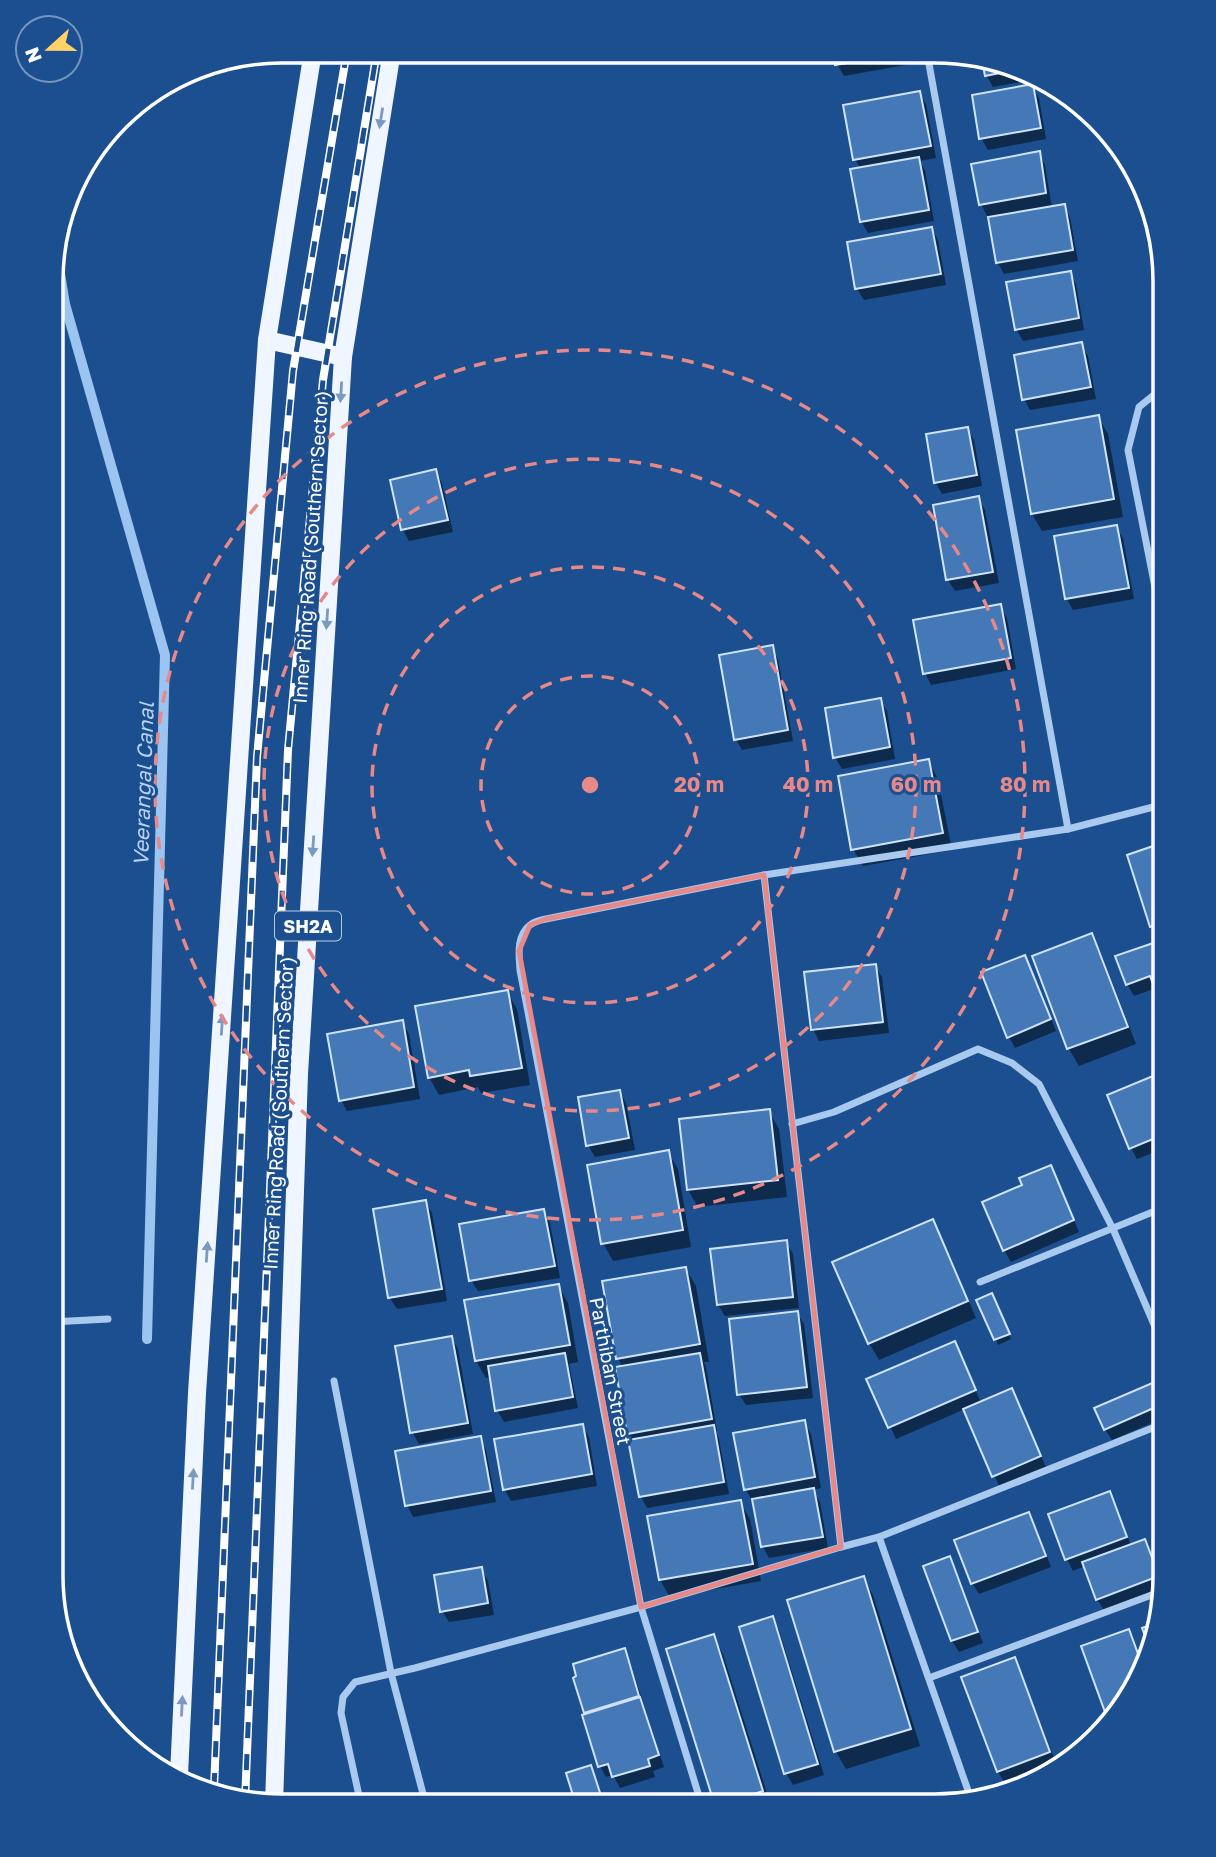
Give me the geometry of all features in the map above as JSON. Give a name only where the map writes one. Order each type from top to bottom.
[{"type":"main road","points":[[179,1768],[197,1393],[267,340],[311,63]]},
{"type":"main road","name":"Inner Ring Road (Southern Sector)","points":[[274,1794],[299,1073],[343,357],[390,63]]},
{"type":"main road","points":[[267,340],[343,357]]},
{"type":"street","points":[[929,63],[1068,829]]},
{"type":"street","points":[[1153,396],[1139,407],[1128,450],[1153,577]]},
{"type":"street","points":[[841,1547],[764,875],[1068,829],[1153,807]]},
{"type":"street","name":"Parthiban Street","points":[[698,1794],[640,1607],[520,970],[519,951],[521,936],[530,925],[546,919],[764,875]]},
{"type":"street","points":[[792,1124],[834,1112],[978,1049],[1013,1063],[1039,1084],[1113,1230],[1153,1322]]},
{"type":"street","points":[[980,1282],[1153,1213]]},
{"type":"street","points":[[63,1321],[108,1319]]},
{"type":"street","points":[[334,1381],[391,1673],[423,1794]]},
{"type":"street","points":[[359,1794],[341,1713],[343,1697],[355,1682],[640,1607],[879,1537],[1153,1428]]},
{"type":"street","points":[[879,1537],[968,1791]]},
{"type":"street","points":[[929,1678],[1152,1595]]},
{"type":"highlighted area","points":[[764,875],[841,1547],[641,1607],[519,951],[530,925],[546,919]]},
{"type":"building","points":[[984,69],[999,73],[985,76]]},
{"type":"building","points":[[1028,85],[1034,87],[1041,128],[979,139],[972,95]]},
{"type":"building","points":[[920,91],[931,146],[853,160],[843,105]]},
{"type":"building","points":[[1040,151],[1046,193],[979,205],[971,164]]},
{"type":"building","points":[[919,157],[929,210],[860,222],[850,169]]},
{"type":"building","points":[[1065,204],[1073,250],[996,263],[988,217]]},
{"type":"building","points":[[932,227],[941,274],[855,289],[847,242]]},
{"type":"building","points":[[1071,271],[1079,318],[1015,330],[1006,282]]},
{"type":"building","points":[[1082,342],[1091,387],[1022,400],[1014,355]]},
{"type":"building","points":[[1099,415],[1114,499],[1031,514],[1016,430]]},
{"type":"building","points":[[968,427],[977,475],[934,483],[926,434]]},
{"type":"building","points":[[436,469],[448,520],[401,530],[390,480]]},
{"type":"building","points":[[979,496],[993,572],[946,580],[933,505]]},
{"type":"building","points":[[1117,525],[1129,588],[1065,599],[1054,536]]},
{"type":"building","points":[[1001,604],[1011,658],[923,674],[913,620]]},
{"type":"building","points":[[773,645],[788,730],[734,740],[719,655]]},
{"type":"building","points":[[881,698],[890,747],[833,758],[825,708]]},
{"type":"building","points":[[929,759],[943,833],[851,850],[838,776]]},
{"type":"building","points":[[1153,846],[1153,926],[1150,927],[1127,855]]},
{"type":"building","points":[[1092,933],[1128,1027],[1067,1049],[1032,956]]},
{"type":"building","points":[[1153,943],[1153,984],[1150,976],[1126,985],[1115,956]]},
{"type":"building","points":[[1025,955],[1051,1019],[1007,1038],[981,972]]},
{"type":"building","points":[[876,964],[883,1022],[811,1030],[804,972]]},
{"type":"building","points":[[508,990],[522,1068],[470,1076],[469,1070],[428,1078],[415,1006]]},
{"type":"building","points":[[403,1020],[414,1087],[339,1101],[327,1034]]},
{"type":"building","points":[[1153,1076],[1153,1139],[1129,1149],[1107,1095]]},
{"type":"building","points":[[620,1090],[629,1138],[586,1146],[578,1097]]},
{"type":"building","points":[[770,1109],[778,1180],[687,1190],[679,1119]]},
{"type":"building","points":[[669,1150],[683,1230],[601,1244],[587,1165]]},
{"type":"building","points":[[1051,1165],[1074,1220],[1003,1251],[982,1202],[1022,1185],[1019,1178]]},
{"type":"building","points":[[426,1200],[442,1289],[388,1298],[373,1209]]},
{"type":"building","points":[[544,1209],[555,1266],[469,1281],[459,1224]]},
{"type":"building","points":[[933,1219],[968,1301],[868,1344],[832,1262]]},
{"type":"building","points":[[787,1240],[793,1297],[717,1305],[710,1249]]},
{"type":"building","points":[[686,1267],[700,1344],[616,1359],[602,1281]]},
{"type":"building","points":[[559,1284],[570,1345],[475,1361],[464,1300]]},
{"type":"building","points":[[992,1293],[1010,1334],[994,1340],[976,1300]]},
{"type":"building","points":[[798,1311],[807,1387],[737,1395],[729,1319]]},
{"type":"building","points":[[452,1336],[468,1423],[410,1433],[395,1346]]},
{"type":"building","points":[[955,1341],[976,1390],[888,1428],[866,1379]]},
{"type":"building","points":[[565,1353],[573,1397],[495,1411],[488,1366]]},
{"type":"building","points":[[700,1353],[712,1419],[627,1434],[615,1367]]},
{"type":"building","points":[[1153,1383],[1153,1408],[1104,1430],[1094,1408]]},
{"type":"building","points":[[1012,1388],[1041,1456],[992,1477],[963,1409]]},
{"type":"building","points":[[805,1420],[815,1477],[744,1490],[733,1433]]},
{"type":"building","points":[[583,1424],[592,1474],[503,1490],[494,1439]]},
{"type":"building","points":[[714,1425],[724,1482],[639,1497],[628,1440]]},
{"type":"building","points":[[481,1436],[491,1491],[405,1506],[395,1451]]},
{"type":"building","points":[[814,1488],[823,1537],[761,1547],[752,1499]]},
{"type":"building","points":[[1110,1491],[1127,1537],[1065,1560],[1048,1514]]},
{"type":"building","points":[[741,1500],[753,1564],[659,1580],[647,1516]]},
{"type":"building","points":[[1029,1512],[1046,1556],[971,1584],[954,1540]]},
{"type":"building","points":[[1145,1539],[1153,1560],[1153,1578],[1096,1600],[1082,1562]]},
{"type":"building","points":[[950,1556],[978,1632],[951,1641],[923,1566]]},
{"type":"building","points":[[482,1567],[488,1603],[440,1612],[434,1575]]},
{"type":"building","points":[[864,1576],[911,1729],[834,1752],[787,1600]]},
{"type":"building","points":[[773,1616],[818,1764],[784,1774],[739,1627]]},
{"type":"building","points":[[1129,1629],[1138,1654],[1131,1672],[1105,1712],[1081,1646]]},
{"type":"building","points":[[714,1634],[763,1791],[754,1794],[711,1794],[666,1649]]},
{"type":"building","points":[[625,1648],[639,1696],[584,1713],[573,1678],[576,1676],[573,1664]]},
{"type":"building","points":[[1015,1657],[1050,1752],[997,1772],[961,1677]]},
{"type":"building","points":[[640,1697],[659,1755],[648,1759],[650,1766],[612,1777],[608,1764],[598,1767],[582,1715]]},
{"type":"building","points":[[591,1765],[600,1794],[573,1794],[566,1773]]},
{"type":"waterway","name":"Veerangal Canal","points":[[63,292],[165,655],[147,1339]]},
{"type":"railway","points":[[214,1783],[257,757],[293,371],[345,63]]},
{"type":"railway","points":[[245,1791],[288,750],[323,380],[375,63]]}]
